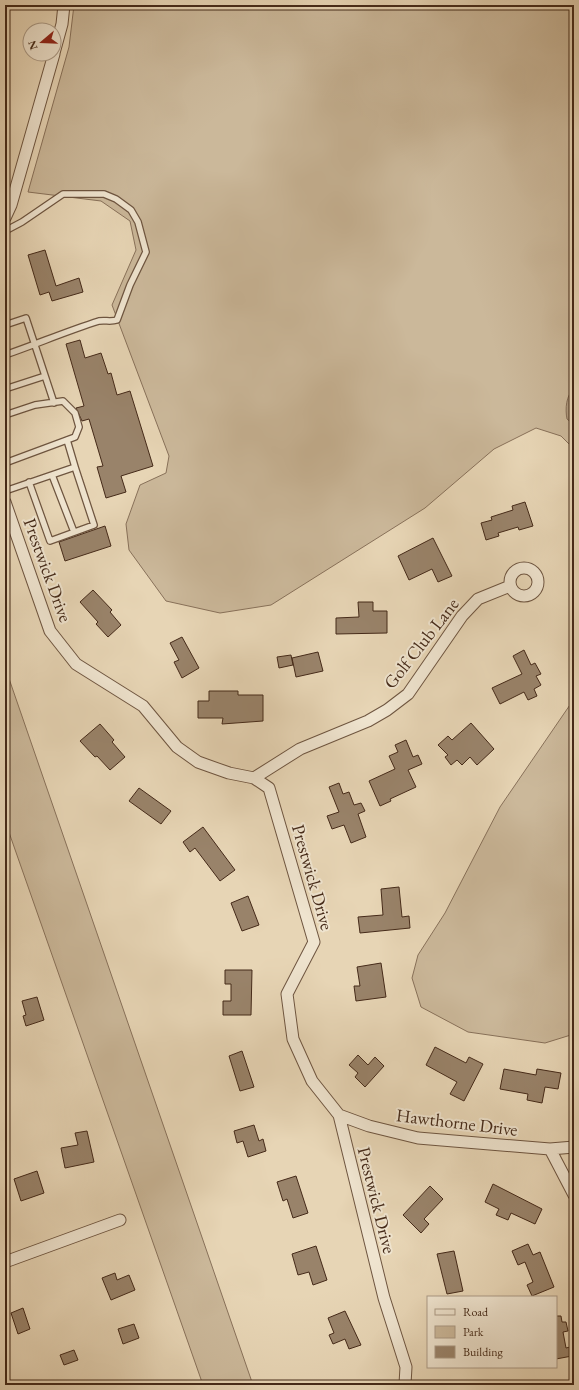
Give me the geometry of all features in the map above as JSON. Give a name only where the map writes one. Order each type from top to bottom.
[{"type":"street","points":[[62,24],[64,5]]},
{"type":"street","points":[[5,218],[11,205],[51,62]]},
{"type":"street","name":"Prestwick Drive","points":[[5,502],[50,630],[76,664],[144,706],[177,747],[198,762],[229,773],[254,778],[269,788],[314,942],[287,994],[293,1039],[312,1081],[339,1115],[384,1298],[406,1367],[404,1385]]},
{"type":"street","name":"Golf Club Lane","points":[[254,778],[300,749],[368,721],[387,710],[408,694],[462,616],[478,599],[510,586]]},
{"type":"street","name":"Hawthorne Drive","points":[[339,1115],[369,1126],[418,1138],[550,1149],[574,1147]]},
{"type":"street","points":[[550,1149],[574,1195]]},
{"type":"street","points":[[5,1262],[120,1220]]},
{"type":"lane","points":[[5,231],[22,222],[63,194],[104,194],[116,199],[130,210],[138,222],[145,243],[146,252],[130,286],[117,320],[97,322],[52,336],[35,345],[5,355]]},
{"type":"lane","points":[[5,324],[26,318],[54,403]]},
{"type":"lane","points":[[5,389],[45,376]]},
{"type":"lane","points":[[5,415],[35,405],[63,401],[75,413],[79,427],[75,437],[5,463]]},
{"type":"lane","points":[[29,482],[50,541],[94,525],[74,467],[67,440]]},
{"type":"lane","points":[[5,491],[74,467]]},
{"type":"lane","points":[[52,475],[74,532]]},
{"type":"green space","points":[[74,5],[574,5],[574,449],[561,436],[536,428],[494,449],[425,508],[271,605],[220,613],[166,601],[129,550],[126,524],[140,485],[166,473],[169,456],[112,305],[136,250],[130,221],[101,201],[28,192],[69,47]]},
{"type":"green space","points":[[5,667],[253,1385],[203,1385],[5,821]]},
{"type":"green space","points":[[574,699],[574,1034],[545,1043],[468,1032],[421,1007],[412,978],[418,955],[445,913],[500,807]]},
{"type":"shaded area","points":[[574,389],[574,425],[567,419],[566,411],[569,395]]},
{"type":"building","points":[[45,250],[56,286],[79,278],[83,292],[52,301],[49,292],[40,295],[28,255]]},
{"type":"building","points":[[80,340],[85,358],[101,353],[108,374],[111,373],[117,395],[130,391],[153,466],[121,476],[126,492],[106,498],[97,467],[103,466],[89,419],[82,421],[76,408],[84,406],[66,344]]},
{"type":"building","points":[[525,502],[533,526],[519,530],[518,527],[498,533],[499,536],[486,540],[481,523],[492,520],[491,517],[513,510],[512,506]]},
{"type":"building","points":[[105,526],[111,546],[65,561],[59,542]]},
{"type":"building","points":[[433,538],[452,576],[438,582],[432,569],[409,580],[398,556]]},
{"type":"building","points":[[93,590],[112,610],[110,612],[121,625],[108,637],[96,624],[98,622],[80,602]]},
{"type":"building","points":[[358,602],[373,602],[373,611],[387,611],[387,633],[336,634],[336,618],[359,617]]},
{"type":"building","points":[[182,637],[199,668],[182,678],[174,662],[179,660],[170,643]]},
{"type":"building","points":[[524,650],[531,665],[535,663],[541,674],[536,676],[541,685],[534,689],[537,696],[528,700],[524,692],[500,704],[492,688],[522,674],[513,656]]},
{"type":"building","points":[[318,652],[323,671],[296,677],[292,658]]},
{"type":"building","points":[[291,655],[293,665],[279,668],[277,657]]},
{"type":"building","points":[[209,691],[238,691],[238,695],[263,695],[263,721],[222,724],[223,718],[198,718],[198,701],[209,701]]},
{"type":"building","points":[[471,723],[494,749],[477,765],[470,757],[462,765],[457,760],[451,765],[445,757],[448,755],[438,745],[448,736],[452,740]]},
{"type":"building","points":[[100,724],[114,740],[112,742],[125,757],[110,770],[80,741]]},
{"type":"building","points":[[406,740],[413,757],[418,755],[422,764],[408,770],[416,787],[390,799],[391,801],[380,806],[369,781],[395,769],[389,756],[398,752],[395,745]]},
{"type":"building","points":[[339,783],[343,794],[349,792],[354,805],[361,803],[365,811],[358,814],[366,837],[351,843],[344,825],[332,829],[327,816],[339,812],[329,787]]},
{"type":"building","points":[[139,788],[171,811],[161,824],[129,801]]},
{"type":"building","points":[[203,827],[235,870],[220,881],[195,848],[190,852],[183,842]]},
{"type":"building","points":[[399,887],[402,917],[409,916],[410,928],[360,933],[358,917],[383,915],[381,889]]},
{"type":"building","points":[[248,896],[259,925],[242,931],[231,903]]},
{"type":"building","points":[[381,963],[386,997],[356,1001],[354,986],[360,986],[357,967]]},
{"type":"building","points":[[225,970],[252,970],[251,1015],[223,1015],[223,1001],[231,1001],[231,984],[225,984]]},
{"type":"building","points":[[37,997],[44,1020],[26,1026],[23,1016],[26,1015],[22,1001]]},
{"type":"building","points":[[435,1047],[466,1063],[469,1057],[483,1064],[464,1101],[450,1094],[457,1082],[426,1065]]},
{"type":"building","points":[[242,1051],[254,1087],[240,1091],[229,1056]]},
{"type":"building","points":[[358,1055],[368,1065],[375,1057],[384,1066],[365,1087],[355,1077],[358,1073],[349,1065]]},
{"type":"building","points":[[504,1069],[536,1075],[537,1069],[561,1073],[558,1089],[545,1087],[542,1103],[527,1100],[528,1094],[500,1089]]},
{"type":"building","points":[[254,1125],[259,1141],[263,1139],[266,1151],[248,1157],[243,1141],[237,1143],[234,1131]]},
{"type":"building","points":[[87,1131],[94,1162],[65,1168],[61,1148],[78,1145],[75,1133]]},
{"type":"building","points":[[37,1171],[44,1193],[21,1201],[14,1179]]},
{"type":"building","points":[[296,1176],[308,1213],[293,1218],[287,1199],[283,1201],[277,1182]]},
{"type":"building","points":[[493,1184],[542,1209],[535,1224],[511,1213],[508,1220],[496,1215],[499,1209],[485,1202]]},
{"type":"building","points":[[430,1186],[443,1199],[424,1219],[429,1224],[421,1233],[403,1215]]},
{"type":"building","points":[[528,1244],[533,1255],[540,1252],[554,1287],[532,1296],[527,1285],[533,1282],[525,1262],[518,1265],[512,1251]]},
{"type":"building","points":[[316,1246],[327,1280],[313,1285],[309,1272],[298,1275],[292,1254]]},
{"type":"building","points":[[454,1251],[463,1291],[447,1294],[437,1254]]},
{"type":"building","points":[[115,1273],[117,1280],[129,1275],[135,1290],[111,1300],[102,1278]]},
{"type":"building","points":[[23,1308],[30,1329],[18,1334],[11,1313]]},
{"type":"building","points":[[345,1311],[361,1345],[349,1349],[345,1339],[333,1344],[329,1335],[334,1333],[328,1318]]},
{"type":"building","points":[[557,1316],[561,1316],[562,1322],[566,1322],[568,1331],[563,1332],[566,1348],[570,1347],[572,1356],[557,1359]]},
{"type":"building","points":[[134,1324],[139,1338],[123,1344],[118,1329]]},
{"type":"building","points":[[74,1350],[78,1360],[64,1365],[60,1355]]}]
